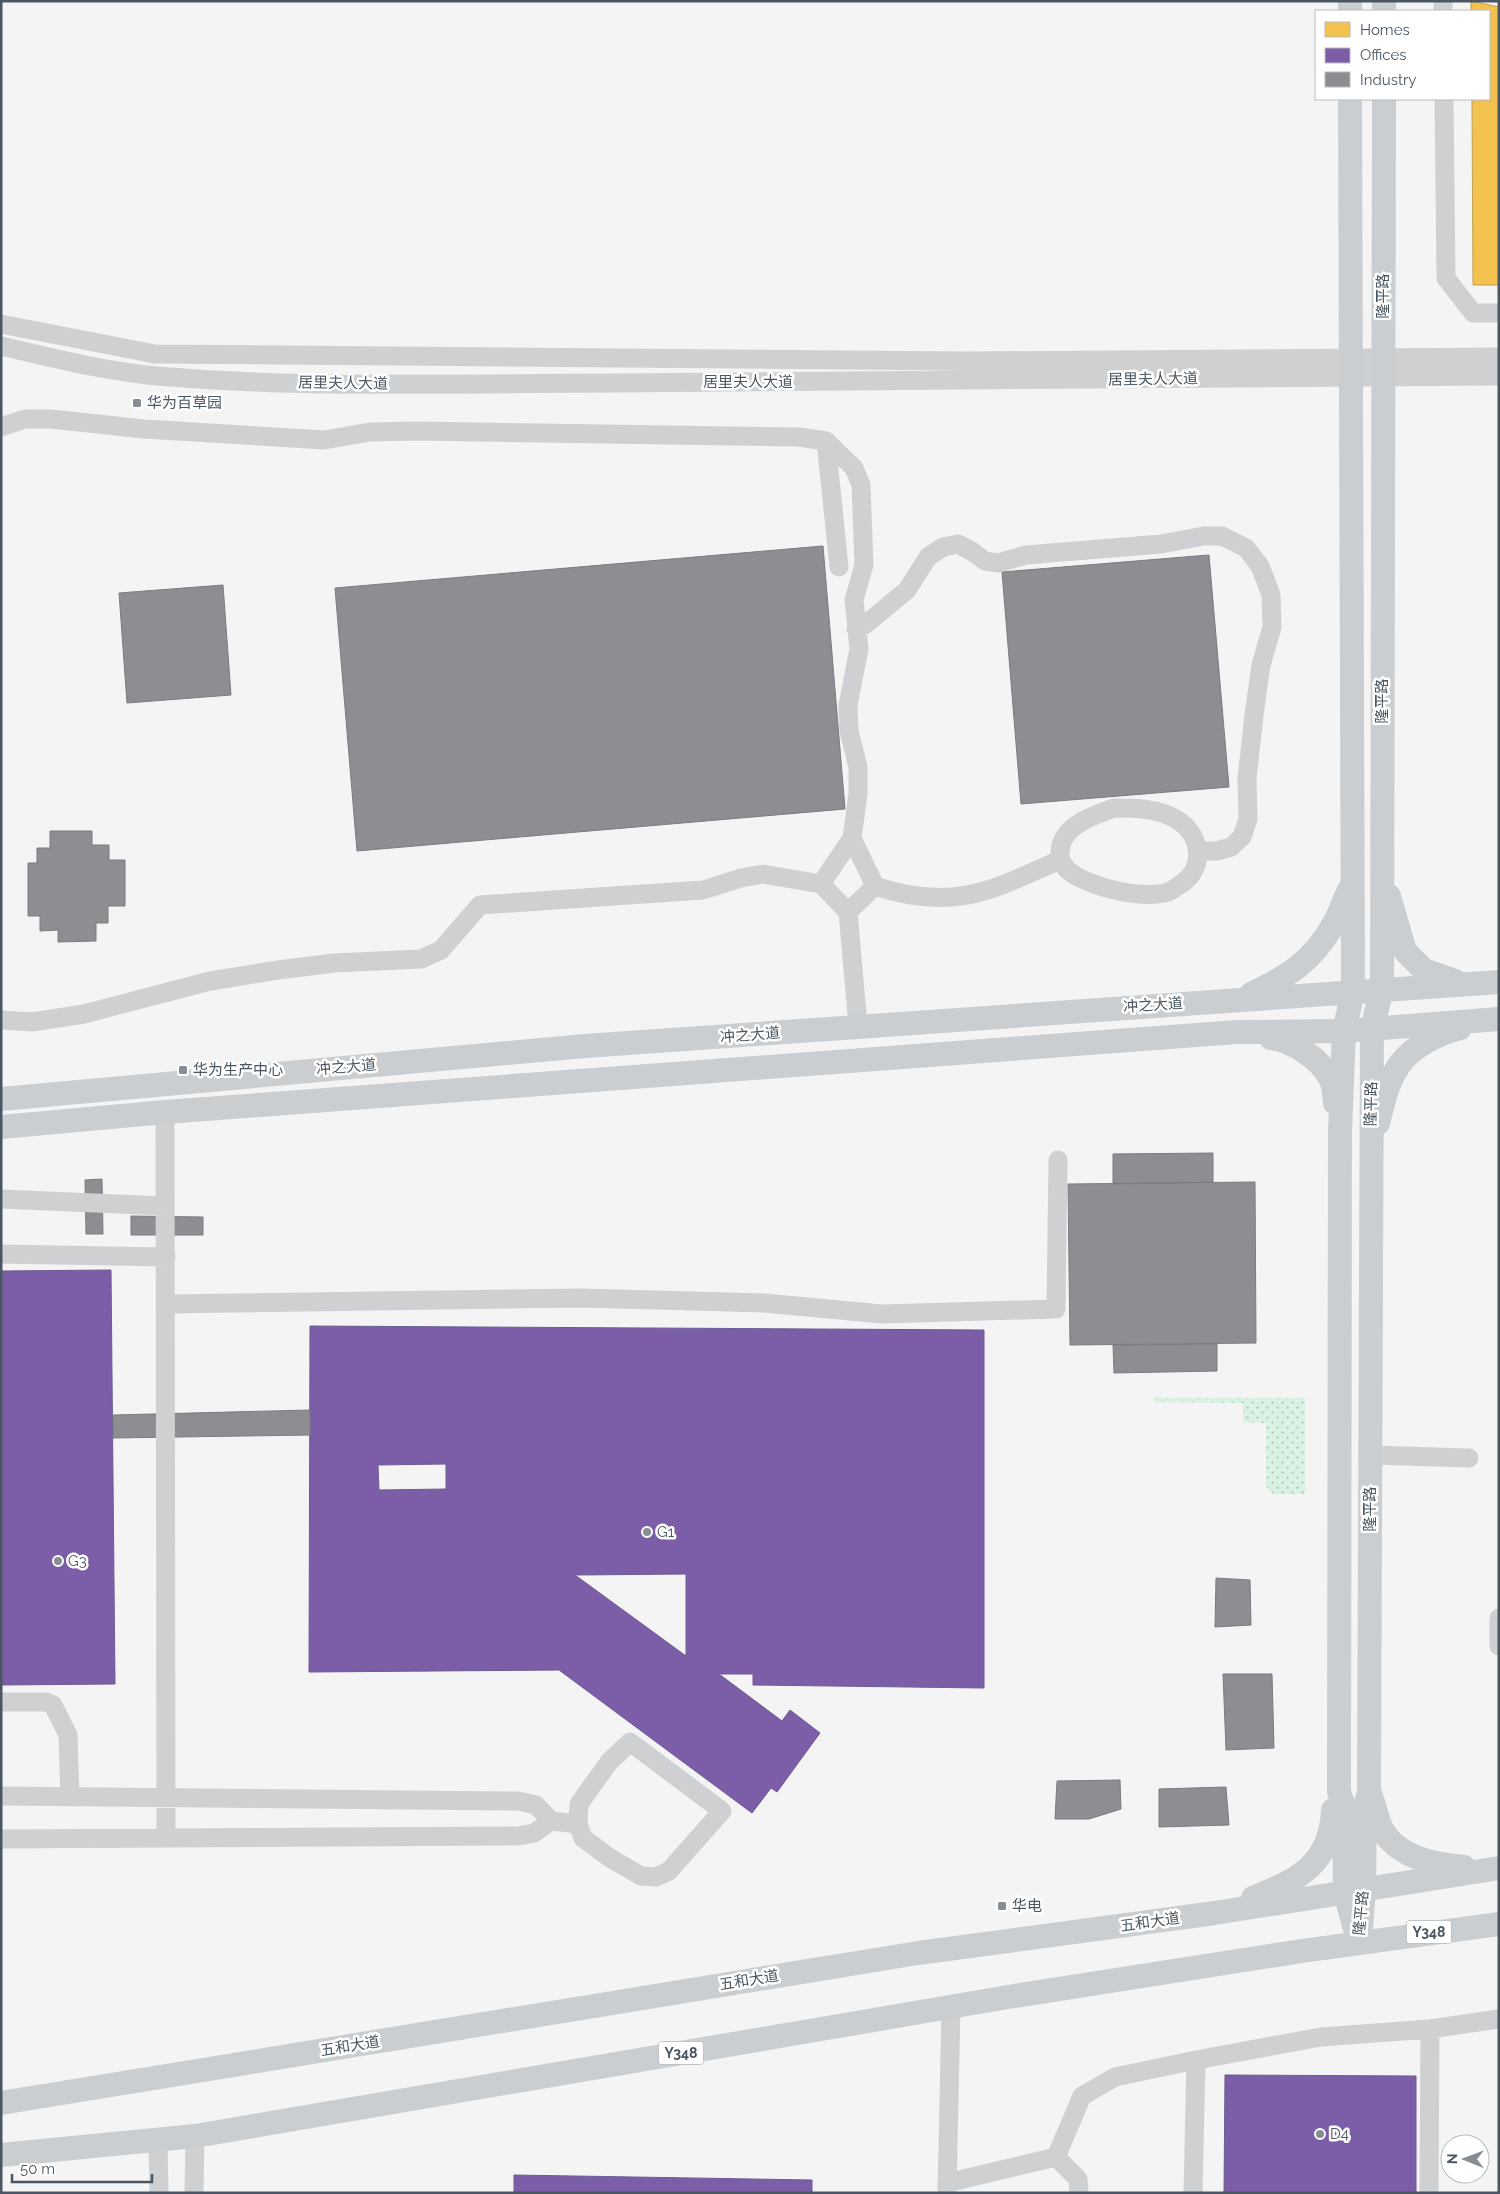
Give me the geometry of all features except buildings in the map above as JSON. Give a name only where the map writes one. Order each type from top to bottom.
[{"type":"main road","name":"隆平路","points":[[1350,100],[1353,992],[1344,1031],[1340,1131],[1339,1792],[1344,1806],[1359,1942]]},
{"type":"main road","name":"隆平路","points":[[1354,1891],[1364,1806],[1369,1792],[1370,1156],[1372,1029],[1382,990],[1384,100]]},
{"type":"main road","points":[[1382,870],[1405,951],[1424,970],[1450,981],[1498,982]]},
{"type":"main road","points":[[1238,1000],[1285,978],[1304,963],[1334,924],[1352,884]]},
{"type":"main road","name":"冲之大道","points":[[1,1099],[585,1046],[1498,982]]},
{"type":"main road","points":[[1370,1156],[1386,1094],[1400,1064],[1418,1047],[1449,1030],[1499,1019]]},
{"type":"main road","name":"冲之大道","points":[[1,1127],[165,1112],[1237,1032],[1344,1031],[1499,1019]]},
{"type":"main road","points":[[1237,1032],[1279,1039],[1296,1046],[1316,1061],[1331,1080],[1340,1131]]},
{"type":"main road","points":[[1215,1913],[1270,1892],[1311,1868],[1328,1842],[1333,1823],[1333,1806],[1339,1792]]},
{"type":"main road","points":[[1369,1792],[1383,1831],[1400,1849],[1410,1855],[1439,1864],[1496,1869]]},
{"type":"main road","name":"五和大道","points":[[1,2103],[918,1953],[1215,1913],[1496,1869]]},
{"type":"main road","name":"Y348","points":[[1,2156],[158,2142],[951,2007],[1359,1942],[1499,1924]]},
{"type":"street","points":[[1444,100],[1446,278],[1473,313],[1499,313]]},
{"type":"street","name":"居里夫人大道","points":[[1,324],[155,354],[1383,367],[1499,376]]},
{"type":"street","name":"居里夫人大道","points":[[1,346],[80,364],[154,376],[370,384],[928,382],[1351,367]]},
{"type":"street","name":"居里夫人大道","points":[[1383,367],[1499,357]]},
{"type":"street","points":[[1,427],[25,419],[42,419],[144,429],[324,440],[370,432],[416,431],[800,437],[826,441],[854,468],[861,486],[864,565],[854,600],[859,649],[848,704],[849,731],[858,767],[858,794],[852,838],[821,884]]},
{"type":"street","points":[[826,441],[839,567]]},
{"type":"street","points":[[856,629],[866,624],[907,590],[928,557],[943,547],[958,544],[985,561],[998,563],[1042,553],[1160,544],[1204,536],[1222,536],[1246,548],[1260,566],[1271,596],[1272,627],[1262,665],[1254,715],[1247,778],[1248,819],[1242,837],[1231,847],[1217,851],[1199,850]]},
{"type":"street","points":[[1114,808],[1144,808],[1171,816],[1191,830],[1199,850],[1197,866],[1185,882],[1166,893],[1141,894],[1110,888],[1078,877],[1066,870],[1060,860],[1060,843],[1070,830],[1088,817],[1114,808]]},
{"type":"street","points":[[852,838],[875,886],[899,894],[931,899],[964,897],[998,888],[1060,860]]},
{"type":"street","points":[[1,1020],[32,1022],[84,1014],[188,986],[261,973],[334,963],[421,959],[441,950],[480,905],[702,890],[758,874],[821,884],[848,912],[858,1026]]},
{"type":"street","points":[[848,912],[875,886]]},
{"type":"street","points":[[165,1112],[166,1837]]},
{"type":"street","points":[[166,1304],[581,1298],[764,1303],[882,1314],[1056,1309],[1058,1160]]},
{"type":"street","points":[[1,1199],[165,1206]]},
{"type":"street","points":[[1,1254],[166,1257]]},
{"type":"street","points":[[1370,1455],[1469,1458]]},
{"type":"street","points":[[1499,1618],[1499,1646]]},
{"type":"street","points":[[1,1702],[46,1702],[53,1705],[68,1735],[70,1797]]},
{"type":"street","points":[[630,1742],[722,1811],[669,1871],[656,1877],[641,1876],[610,1858],[583,1838],[578,1824],[579,1804],[610,1762],[630,1742]]},
{"type":"street","points":[[1,1796],[518,1801],[536,1804],[551,1821]]},
{"type":"street","points":[[1,1839],[518,1836],[534,1833],[551,1821],[578,1824]]},
{"type":"street","points":[[951,2007],[947,2188],[1056,2157]]},
{"type":"street","points":[[1056,2157],[1082,2096],[1114,2077],[1321,2037],[1430,2029],[1499,2019]]},
{"type":"street","points":[[1429,2193],[1430,2029]]},
{"type":"street","points":[[1193,2193],[1196,2060]]},
{"type":"street","points":[[194,2193],[195,2136]]},
{"type":"street","points":[[158,2142],[159,2193]]},
{"type":"street","points":[[1056,2157],[1078,2179],[1079,2193]]},
{"type":"green space","points":[[1154,1398],[1305,1398],[1305,1494],[1273,1494],[1266,1486],[1266,1423],[1243,1422],[1243,1403],[1154,1402]]},
{"type":"place","name":"华为百草园","points":[[137,403]]},
{"type":"place","name":"华为生产中心","points":[[183,1070]]},
{"type":"place","name":"G1","points":[[647,1532]]},
{"type":"place","name":"G3","points":[[58,1561]]},
{"type":"place","name":"华电","points":[[1002,1906]]},
{"type":"place","name":"D4","points":[[1320,2134]]}]
